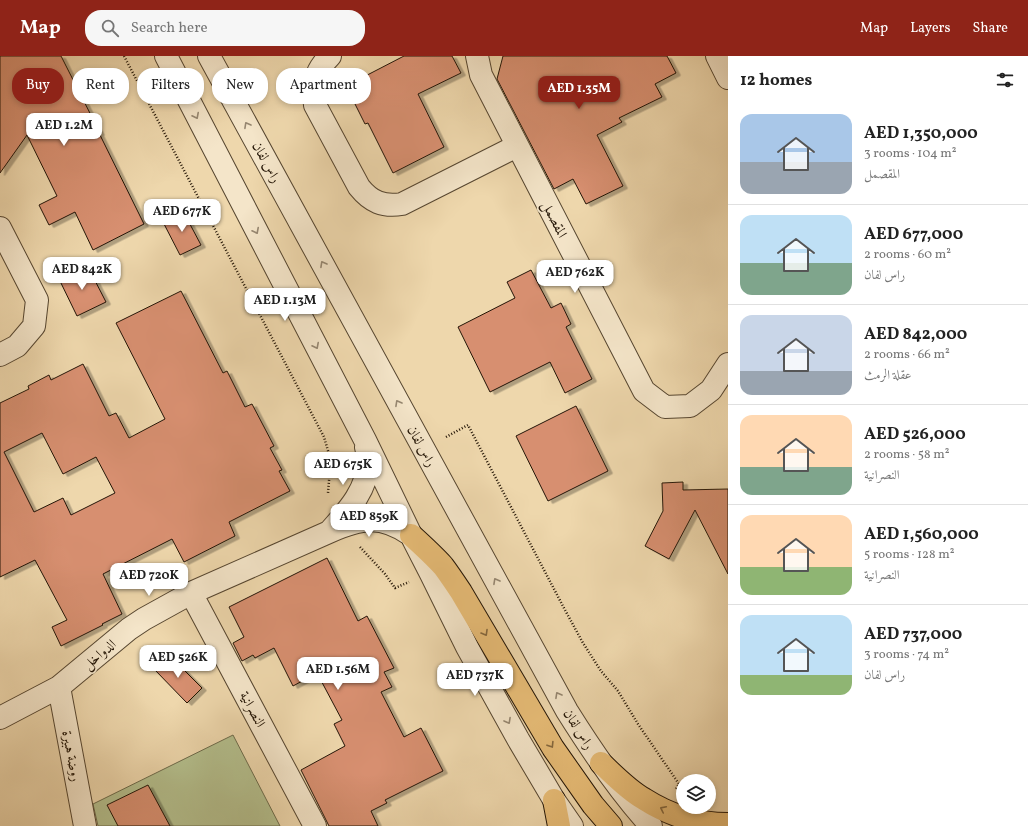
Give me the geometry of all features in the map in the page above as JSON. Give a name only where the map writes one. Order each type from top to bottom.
[{"type":"main road","points":[[411,536],[443,567],[461,592],[553,748],[593,805],[611,826]]},
{"type":"main road","points":[[601,763],[643,799],[659,819],[690,819],[716,824],[728,824]]},
{"type":"main road","points":[[554,800],[559,826]]},
{"type":"street","points":[[166,56],[365,440],[467,647],[518,740],[554,800],[572,826]]},
{"type":"street","name":"راس لفان","points":[[209,56],[567,711],[601,763]]},
{"type":"street","points":[[330,56],[317,74],[314,90],[315,105],[358,187],[366,196],[376,202],[394,205],[402,204],[517,146]]},
{"type":"street","name":"المقصمل","points":[[477,56],[481,75],[644,391],[665,407],[690,406],[711,390],[728,364]]},
{"type":"street","points":[[717,56],[728,78]]},
{"type":"street","points":[[0,228],[37,300],[34,326],[17,346],[0,355]]},
{"type":"street","points":[[338,526],[356,498],[365,480],[368,460],[365,440]]},
{"type":"street","name":"الدواخل","points":[[0,718],[59,687],[129,629],[144,619],[192,593],[338,526],[363,521],[376,521],[389,523],[401,528],[411,536]]},
{"type":"street","name":"النصرانية","points":[[192,593],[315,826]]},
{"type":"street","name":"روضة هبيرة","points":[[59,687],[85,826]]},
{"type":"path","points":[[124,56],[324,437],[329,454],[330,469],[328,497],[338,526],[385,574],[395,588],[432,574]]},
{"type":"path","points":[[424,449],[468,425],[583,643],[601,671],[618,691],[642,730],[679,784],[659,819]]},
{"type":"green space","points":[[233,735],[280,826],[98,826],[93,804]]},
{"type":"building","points":[[0,56],[61,56],[72,78],[72,104],[85,104],[144,224],[93,250],[75,212],[49,225],[39,205],[57,196],[27,135],[0,173]]},
{"type":"building","points":[[404,56],[452,56],[461,73],[418,94],[444,147],[393,173],[368,123],[365,124],[355,104],[371,104],[371,73]]},
{"type":"building","points":[[503,56],[667,56],[676,73],[655,84],[662,97],[619,118],[622,122],[597,135],[623,186],[586,204],[573,179],[554,189],[497,79]]},
{"type":"building","points":[[183,211],[201,245],[180,255],[163,222]]},
{"type":"building","points":[[87,265],[106,302],[77,316],[59,279]]},
{"type":"building","points":[[531,270],[551,308],[561,303],[571,324],[566,327],[592,379],[565,393],[550,362],[490,392],[458,327],[515,298],[507,282]]},
{"type":"building","points":[[181,291],[223,373],[227,371],[245,407],[252,404],[274,446],[270,448],[282,470],[279,471],[290,491],[229,522],[235,536],[184,562],[172,539],[103,574],[122,614],[61,646],[52,627],[67,620],[35,560],[0,577],[0,403],[29,389],[28,386],[49,375],[51,380],[83,364],[109,416],[116,413],[129,438],[165,419],[116,323]],"holes":[[[42,433],[63,474],[96,457],[115,493],[71,515],[63,498],[34,512],[4,452]]]},
{"type":"building","points":[[576,406],[608,471],[548,501],[516,436]]},
{"type":"building","points":[[683,482],[683,490],[728,489],[728,574],[695,510],[669,559],[645,546],[663,511],[662,483]]},
{"type":"building","points":[[327,558],[358,621],[367,616],[394,668],[384,672],[392,687],[381,692],[404,737],[421,728],[443,771],[385,800],[387,803],[371,811],[378,826],[329,826],[301,770],[345,746],[334,724],[342,720],[317,673],[293,686],[274,648],[255,658],[253,655],[242,661],[233,643],[244,637],[229,607]]},
{"type":"building","points":[[169,655],[202,688],[187,703],[154,669]]},
{"type":"building","points":[[148,785],[170,826],[118,826],[107,805]]}]
